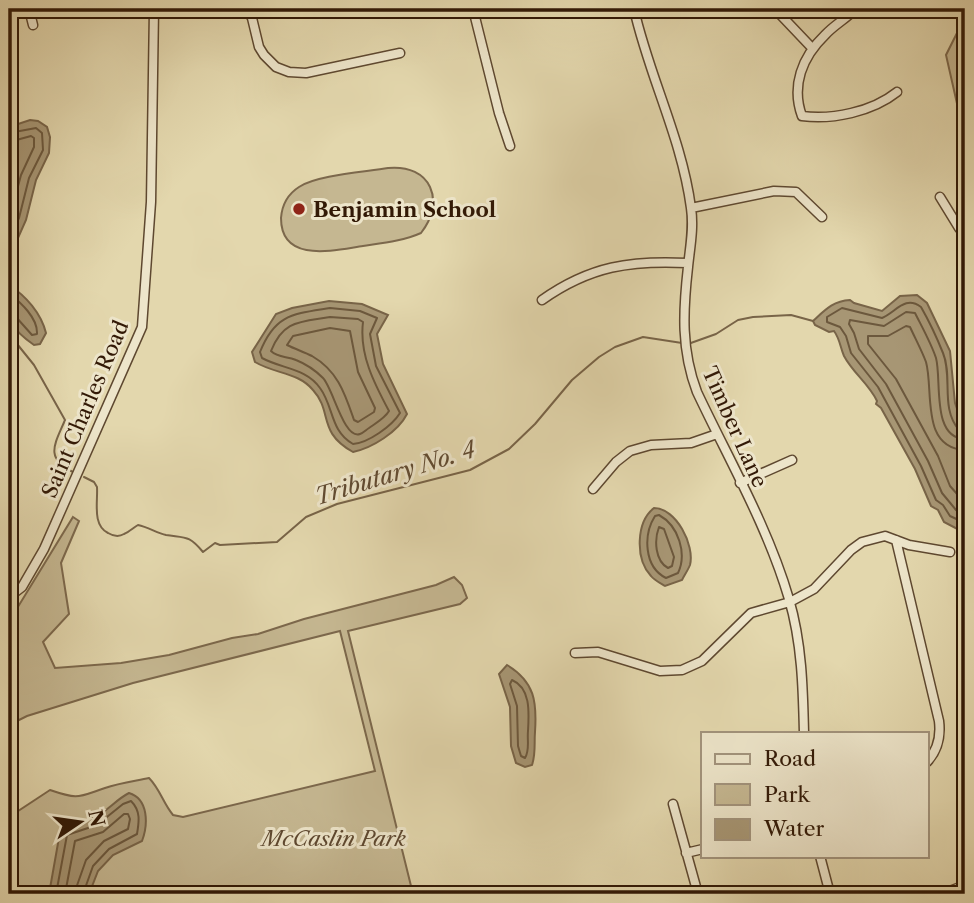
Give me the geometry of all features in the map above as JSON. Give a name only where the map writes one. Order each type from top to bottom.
[{"type":"street","points":[[29,9],[33,25]]},
{"type":"street","name":"Saint Charles Road","points":[[9,597],[22,587],[44,550],[142,327],[151,202],[154,9]]},
{"type":"street","points":[[247,9],[264,55],[276,67],[289,72],[306,73],[400,53]]},
{"type":"street","points":[[473,9],[510,146]]},
{"type":"street","name":"Timber Lane","points":[[634,9],[645,53],[673,130],[691,208],[692,236],[684,309],[685,345],[694,386],[771,548],[790,602],[800,657],[804,732]]},
{"type":"street","points":[[775,9],[813,49]]},
{"type":"street","points":[[855,9],[825,35],[813,49],[800,73],[796,101],[802,116],[823,118],[866,109],[897,92]]},
{"type":"street","points":[[691,208],[774,191],[796,192],[822,217]]},
{"type":"street","points":[[940,197],[965,235]]},
{"type":"street","points":[[542,300],[571,281],[614,266],[643,262],[688,263]]},
{"type":"street","points":[[593,489],[615,462],[630,451],[651,445],[691,443],[717,434]]},
{"type":"street","points":[[740,483],[792,460]]},
{"type":"street","points":[[575,653],[597,652],[660,671],[682,670],[702,660],[751,612],[790,602],[814,589],[856,546],[885,536],[909,545],[950,552]]},
{"type":"street","points":[[896,540],[939,720],[939,740],[934,754],[928,761]]},
{"type":"street","points":[[673,804],[698,894]]},
{"type":"street","points":[[686,853],[701,849]]},
{"type":"street","points":[[821,858],[830,894]]},
{"type":"street","points":[[942,894],[965,885]]},
{"type":"green space","points":[[958,31],[965,36],[965,139],[946,55]]},
{"type":"green space","points":[[403,168],[415,172],[424,178],[430,187],[432,209],[429,221],[421,233],[393,241],[338,250],[312,251],[290,242],[283,233],[283,209],[286,200],[295,190],[307,183],[342,174]]},
{"type":"green space","name":"McCaslin Park","points":[[73,517],[79,521],[61,563],[69,614],[43,642],[55,668],[121,663],[169,655],[258,634],[304,619],[436,585],[454,577],[462,585],[467,598],[460,604],[348,631],[413,894],[9,894],[9,790],[12,815],[50,790],[78,796],[149,778],[173,815],[183,817],[375,771],[340,631],[133,683],[27,716],[13,723],[9,744],[9,616],[13,615]]},
{"type":"water","points":[[30,120],[38,121],[47,127],[50,137],[49,153],[36,180],[26,220],[18,238],[9,249],[9,127]]},
{"type":"water","points":[[9,285],[37,312],[46,333],[40,344],[34,345],[13,326],[9,313]]},
{"type":"water","points":[[917,295],[927,303],[950,351],[955,403],[965,431],[965,533],[944,522],[938,510],[931,506],[915,469],[881,408],[876,404],[874,395],[844,356],[836,334],[815,325],[813,321],[839,302],[850,300],[882,311],[900,296]]},
{"type":"water","points":[[329,301],[362,304],[388,315],[377,334],[383,364],[407,414],[384,438],[353,452],[334,437],[319,398],[307,384],[255,362],[252,352],[276,314]]},
{"type":"water","points":[[654,508],[670,514],[682,529],[690,548],[690,565],[682,580],[665,586],[654,579],[646,569],[640,551],[641,531],[648,514]]},
{"type":"water","points":[[507,665],[529,686],[534,702],[534,756],[532,765],[525,767],[516,763],[511,746],[510,707],[499,674]]},
{"type":"water","points":[[129,793],[140,801],[145,813],[142,841],[113,855],[98,871],[89,894],[49,894],[60,832],[96,817]]},
{"type":"waterway","name":"Tributary No. 4","points":[[688,344],[716,334],[738,320],[753,317],[791,315],[813,321]]},
{"type":"waterway","name":"Tributary No. 4","points":[[9,334],[34,365],[65,420],[54,450],[58,461],[73,472]]},
{"type":"waterway","name":"Tributary No. 4","points":[[84,477],[94,482],[97,487],[98,519],[103,529],[112,535],[122,535],[138,525],[166,535],[187,538],[203,552],[215,543],[277,542],[306,517],[337,504],[470,470],[509,449],[535,424],[572,380],[615,347],[643,337],[682,343]]},
{"type":"place","name":"Benjamin School","points":[[299,209]]}]
